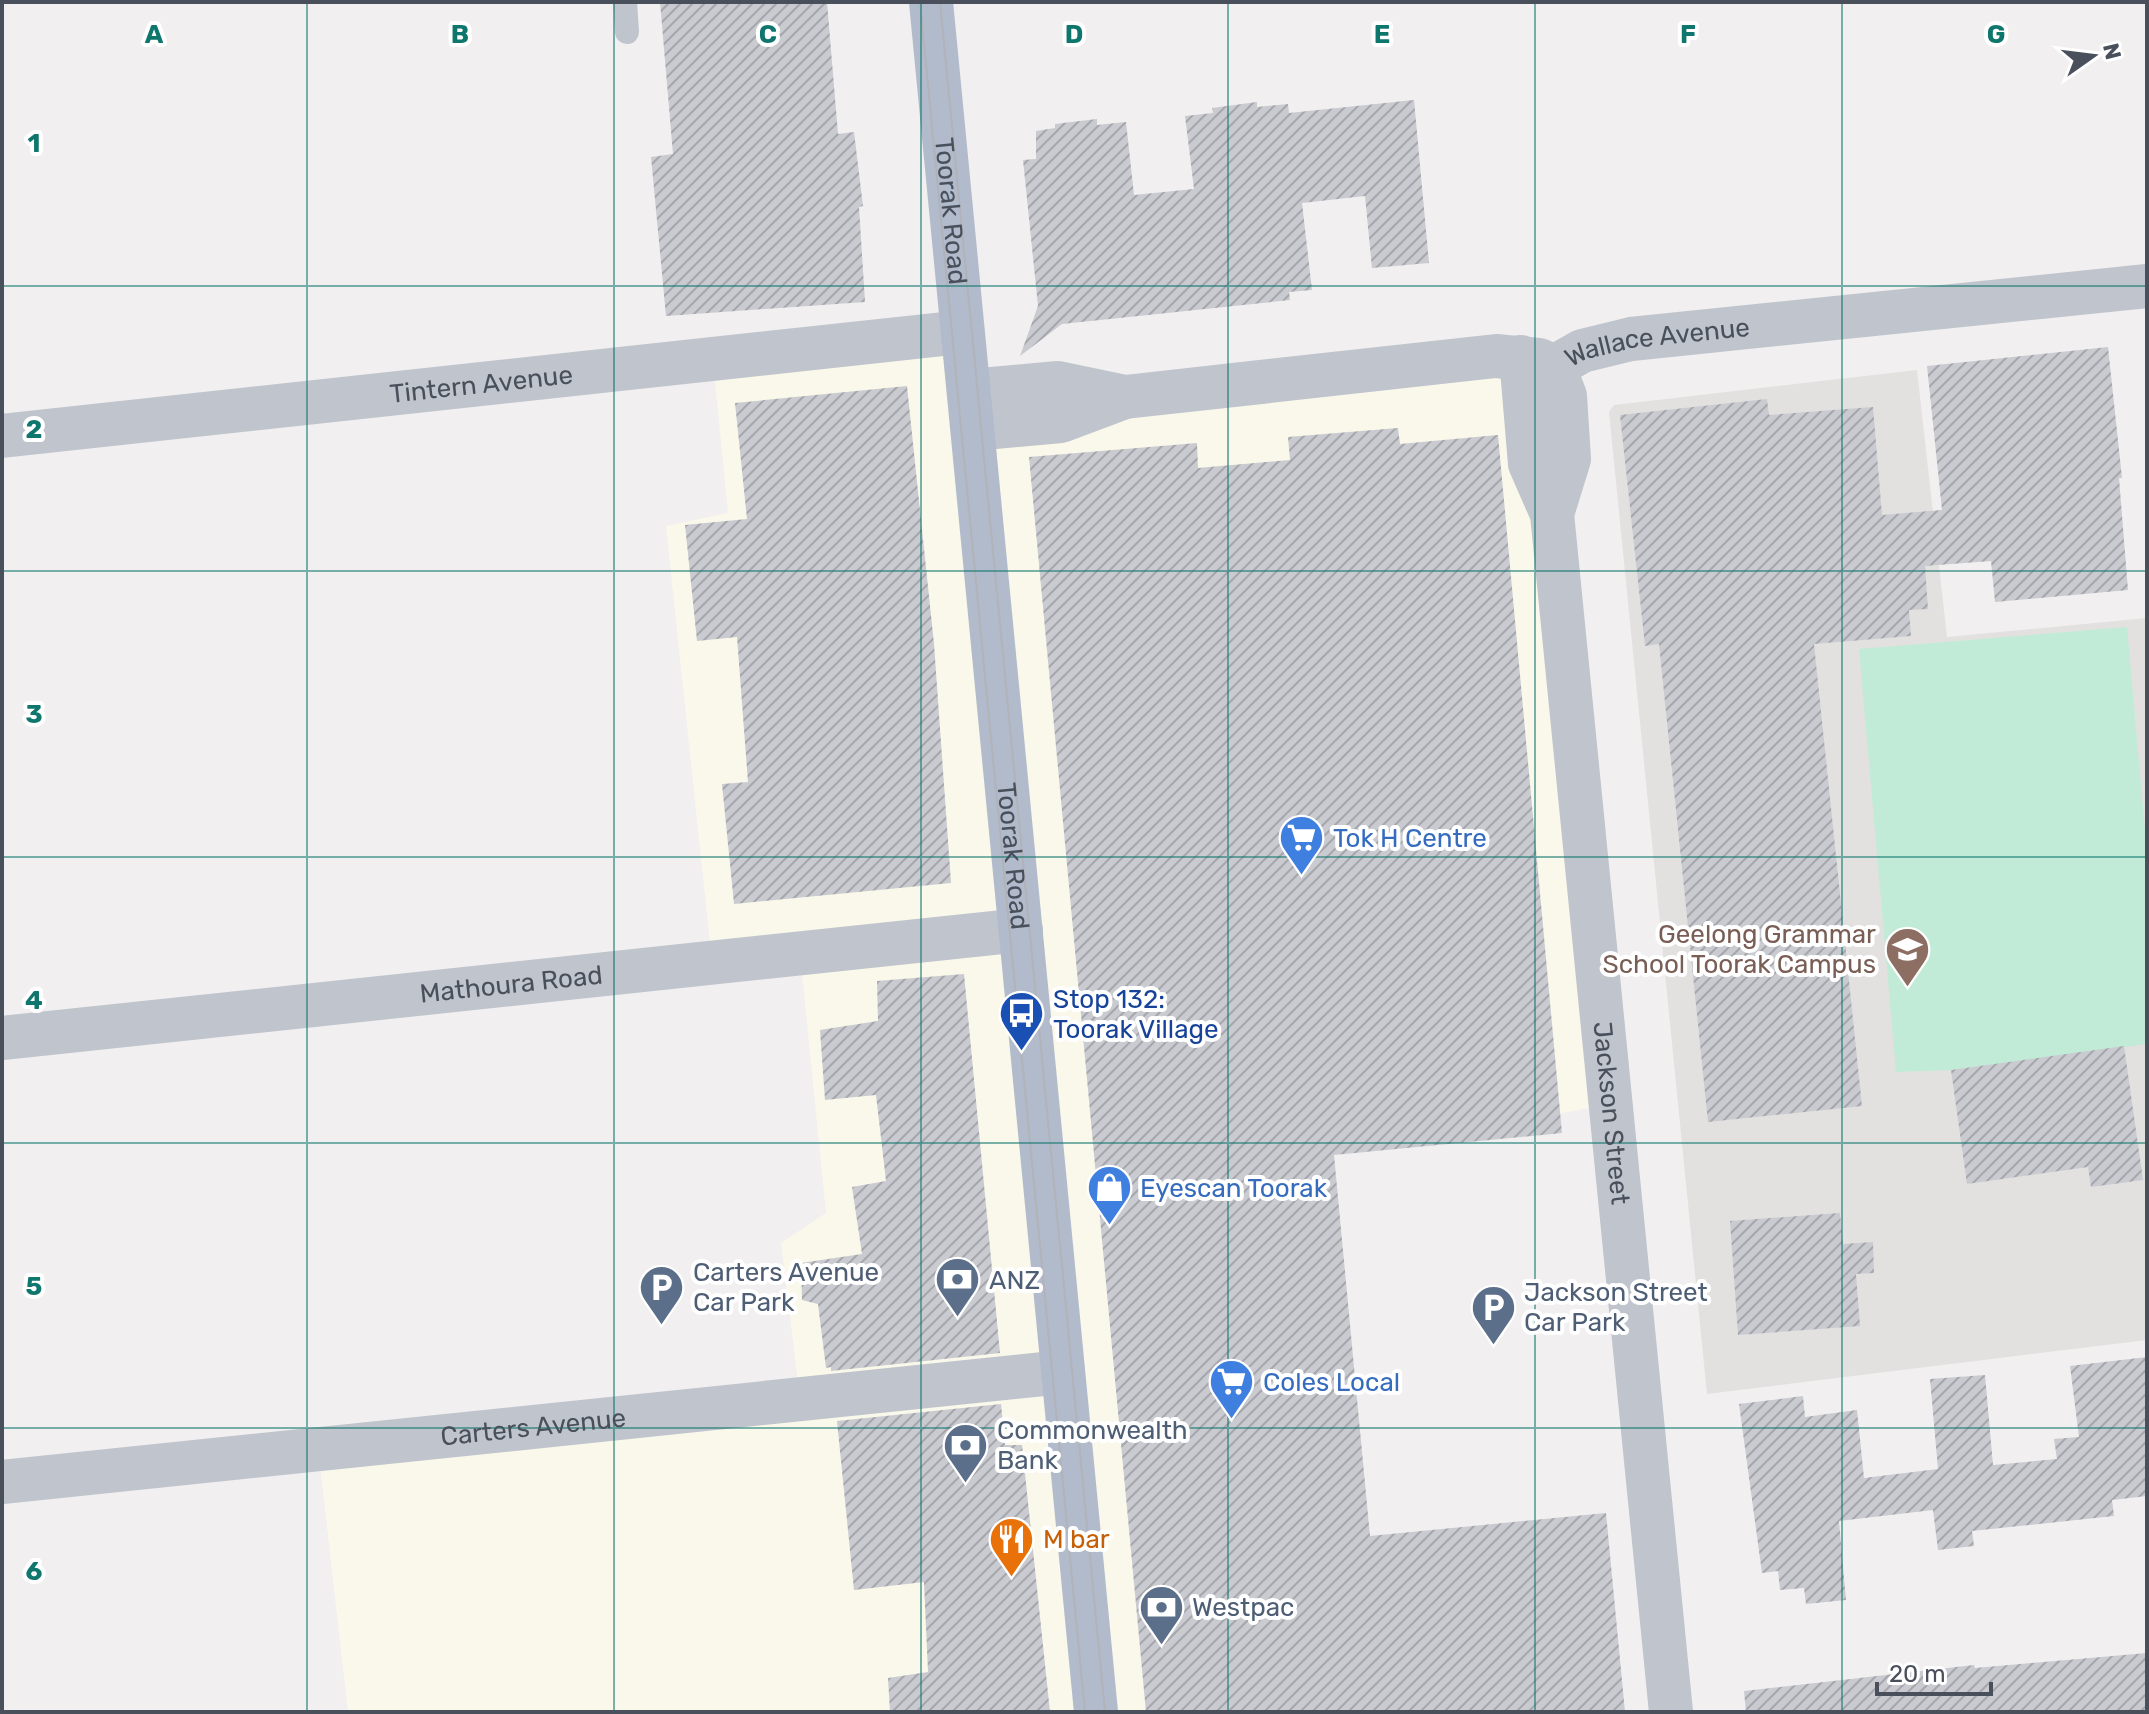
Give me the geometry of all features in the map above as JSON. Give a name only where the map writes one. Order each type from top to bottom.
[{"type":"main road","name":"Toorak Road","points":[[931,2],[1096,1712]]},
{"type":"street","name":"Wallace Avenue","points":[[972,410],[1058,383],[1125,397],[1496,356],[1537,362],[1631,339],[2147,286]]},
{"type":"street","name":"Tintern Avenue","points":[[2,436],[962,332]]},
{"type":"street","name":"Jackson Street","points":[[1537,362],[1530,464],[1552,514],[1671,1712]]},
{"type":"street","name":"Mathoura Road","points":[[2,1038],[1021,930]]},
{"type":"street","name":"Carters Avenue","points":[[2,1482],[1063,1372]]},
{"type":"lane","points":[[625,2],[627,32]]},
{"type":"shaded area","points":[[962,332],[970,391],[1521,357],[1610,1104],[1334,1156],[1370,1536],[1468,1712],[348,1712],[318,1448],[800,1399],[781,1243],[826,1213],[800,954],[712,962],[666,526],[728,513],[713,361]]},
{"type":"shaded area","name":"Geelong Grammar School Toorak Campus","points":[[1917,370],[1947,637],[2147,618],[2147,1340],[1707,1394],[1609,412],[1614,405]]},
{"type":"green space","points":[[2127,627],[2147,853],[2147,1044],[1951,1070],[1896,1072],[1859,649]]},
{"type":"building","points":[[660,2],[827,2],[838,134],[854,132],[863,206],[859,207],[865,302],[666,316],[651,157],[673,154]]},
{"type":"building","points":[[1414,100],[1429,263],[1372,268],[1365,196],[1302,203],[1312,290],[1289,292],[1290,300],[1062,324],[1020,356],[1038,306],[1023,160],[1036,159],[1036,131],[1055,128],[1055,124],[1097,119],[1097,125],[1126,122],[1134,195],[1194,189],[1185,116],[1213,113],[1212,108],[1257,102],[1257,107],[1288,104],[1289,113]]},
{"type":"building","points":[[2108,347],[2122,478],[2119,478],[2128,590],[1995,602],[1991,561],[1925,566],[1928,609],[1909,610],[1911,636],[1814,644],[1862,1106],[1708,1122],[1659,644],[1645,646],[1620,415],[1767,399],[1769,415],[1873,407],[1882,515],[1942,510],[1927,366]]},
{"type":"building","points":[[907,386],[934,644],[951,883],[734,904],[722,784],[748,782],[737,637],[697,641],[685,525],[747,519],[735,403]]},
{"type":"building","points":[[1398,428],[1400,444],[1498,435],[1562,1133],[1334,1155],[1370,1536],[1606,1513],[1625,1712],[1146,1712],[1029,457],[1197,443],[1198,468],[1290,460],[1288,437]]},
{"type":"building","points":[[964,974],[1000,1353],[831,1371],[831,1367],[826,1368],[818,1304],[802,1300],[801,1263],[862,1254],[852,1187],[886,1181],[876,1095],[825,1100],[820,1030],[878,1021],[877,981]]},
{"type":"building","points":[[2124,1046],[2143,1180],[2091,1187],[2088,1167],[1967,1184],[1951,1070]]},
{"type":"building","points":[[1840,1213],[1843,1244],[1873,1242],[1874,1273],[1856,1274],[1860,1326],[1738,1335],[1730,1221]]},
{"type":"building","points":[[2147,1357],[2147,1496],[2112,1500],[2114,1516],[1972,1531],[1974,1546],[1938,1550],[1933,1510],[1839,1521],[1846,1600],[1806,1604],[1804,1588],[1780,1590],[1778,1571],[1762,1573],[1739,1404],[1803,1396],[1805,1417],[1857,1410],[1864,1478],[1938,1469],[1930,1379],[1985,1375],[1993,1465],[2057,1459],[2054,1439],[2079,1437],[2070,1366]]},
{"type":"building","points":[[1001,1404],[1005,1445],[1022,1445],[1050,1712],[890,1712],[888,1678],[928,1672],[924,1582],[854,1590],[837,1421]]},
{"type":"building","points":[[2147,1653],[2147,1712],[1746,1712],[1744,1691],[1974,1665],[1975,1668]]},
{"type":"tram line","points":[[920,2],[1085,1712]]},
{"type":"tram line","points":[[940,2],[1105,1712]]},
{"type":"place","name":"Tok H Centre","points":[[1302,877]]},
{"type":"place","name":"Geelong Grammar School Toorak Campus","points":[[1907,988]]},
{"type":"place","name":"Stop 132: Toorak Village","points":[[1022,1053]]},
{"type":"place","name":"Eyescan Toorak","points":[[1109,1227]]},
{"type":"place","name":"ANZ","points":[[958,1319]]},
{"type":"place","name":"Carters Avenue Car Park","points":[[662,1326]]},
{"type":"place","name":"Jackson Street Car Park","points":[[1493,1346]]},
{"type":"place","name":"Coles Local","points":[[1232,1421]]},
{"type":"place","name":"Commonwealth Bank","points":[[966,1484]]},
{"type":"place","name":"M bar","points":[[1012,1578]]},
{"type":"place","name":"Westpac","points":[[1161,1646]]}]
